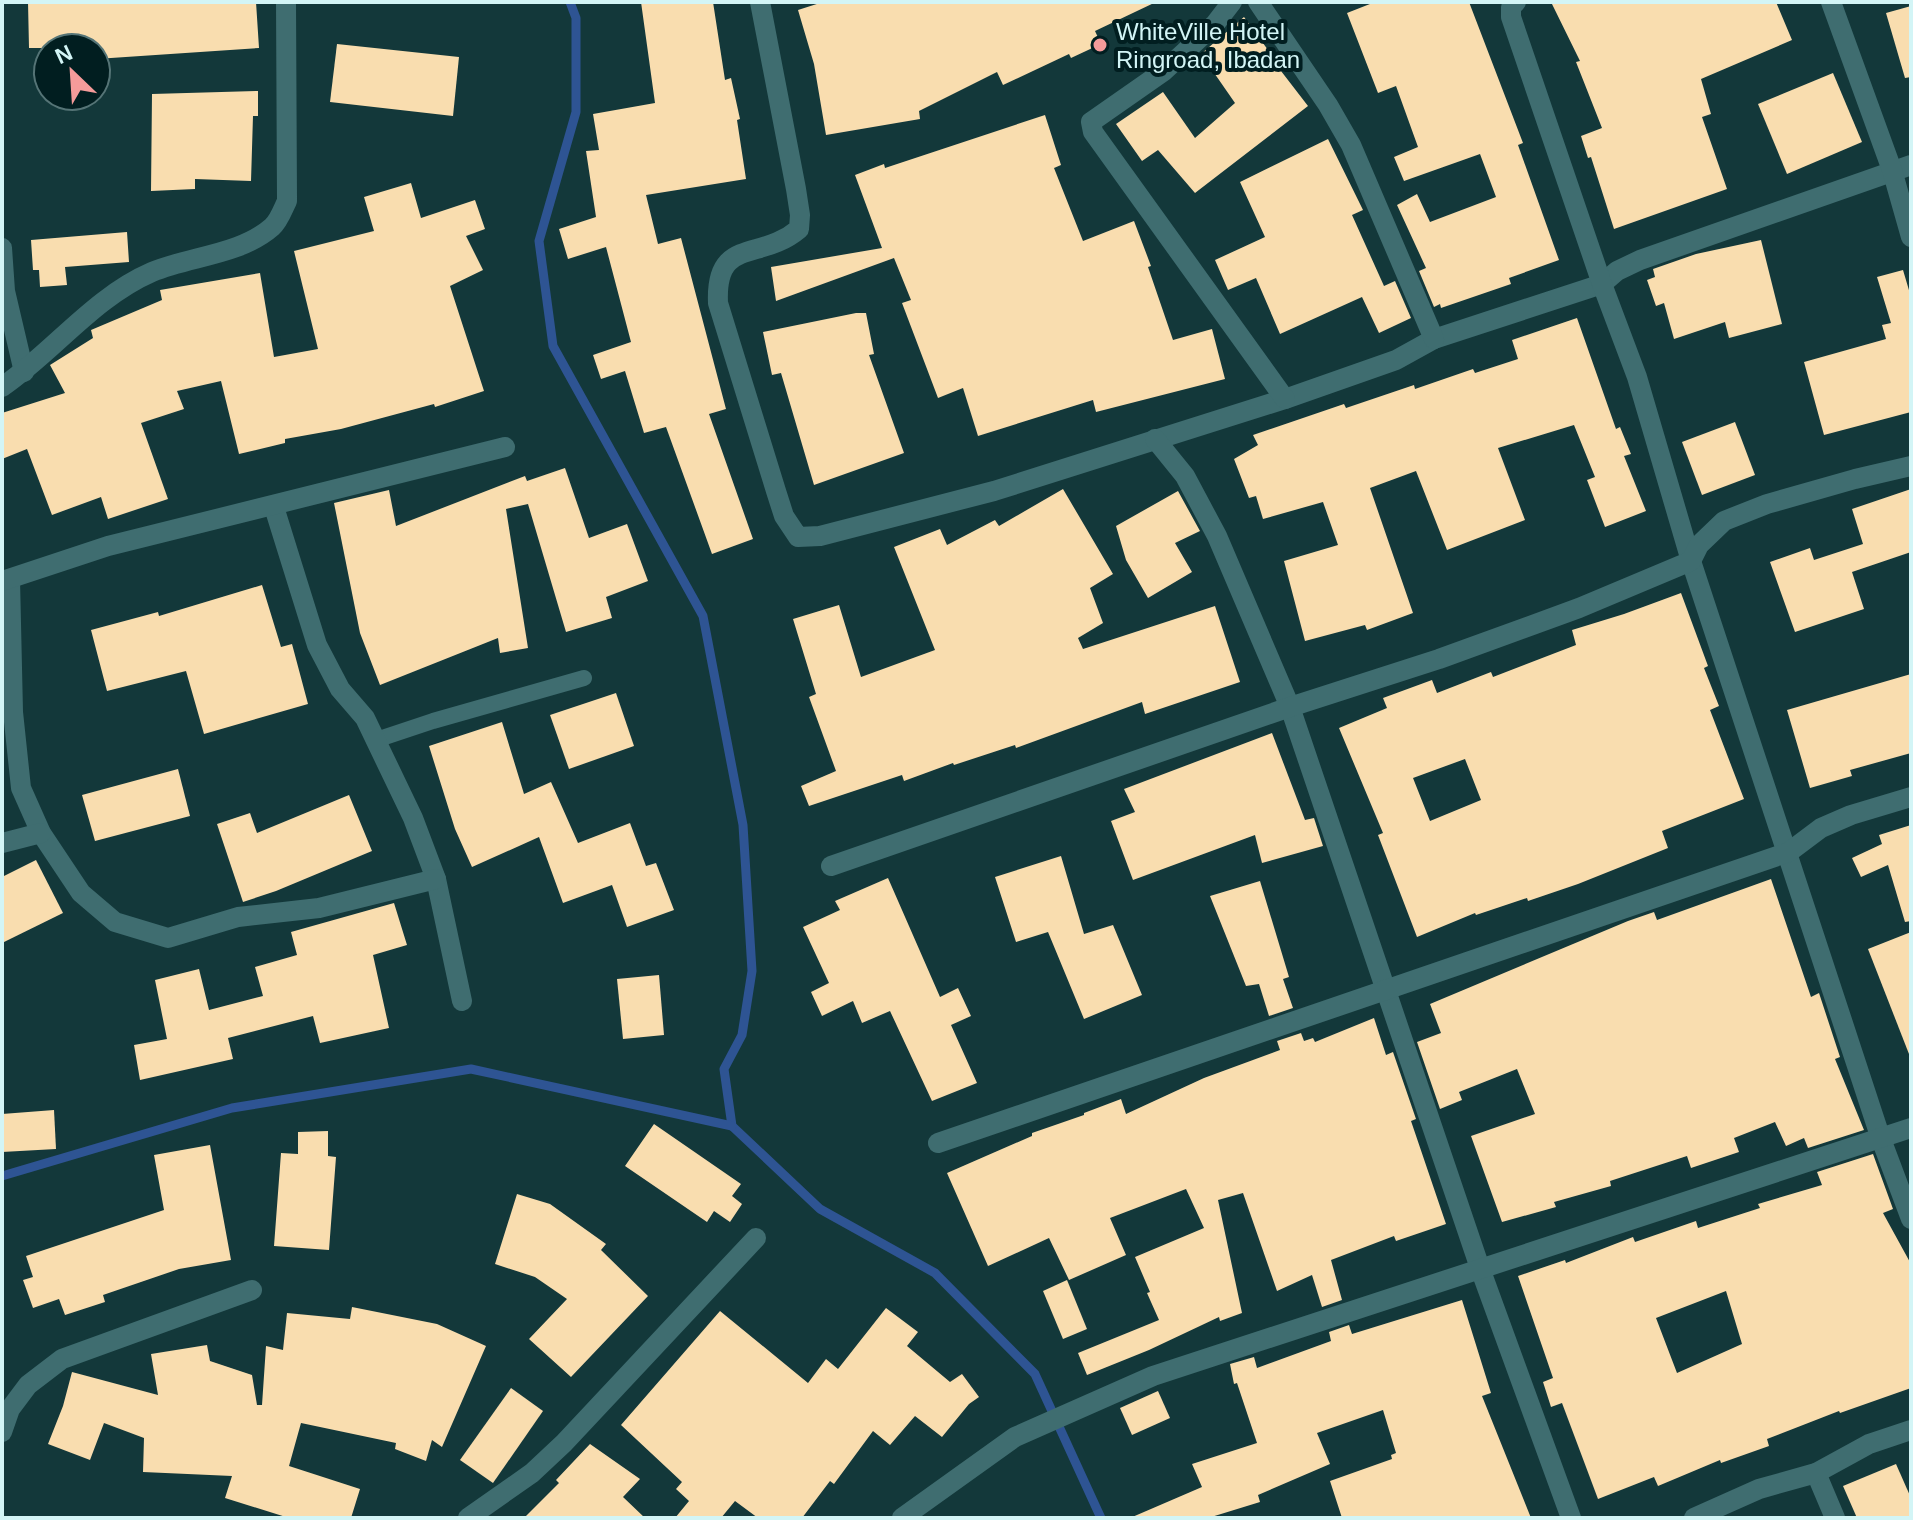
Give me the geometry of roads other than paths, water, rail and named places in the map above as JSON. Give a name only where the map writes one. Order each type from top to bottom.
[{"type":"street","points":[[2,387],[122,289],[152,272],[245,244],[273,226],[287,201],[286,2]]},
{"type":"street","points":[[760,2],[798,202],[799,229],[785,240],[736,256],[724,264],[717,280],[718,303],[784,516],[798,537],[820,536],[994,491],[1285,399],[1396,360],[1434,339],[1602,284],[1617,271],[1640,260],[1902,167]]},
{"type":"street","points":[[1232,2],[1215,24],[1164,71],[1091,122],[1093,132],[1285,399]]},
{"type":"street","points":[[1258,2],[1328,105],[1351,145],[1434,339]]},
{"type":"street","points":[[1516,2],[1511,7],[1511,17],[1637,377],[1691,561],[1881,1139],[1911,1219]]},
{"type":"street","points":[[1831,2],[1902,167],[1911,237]]},
{"type":"street","points":[[2,248],[5,291],[24,372]]},
{"type":"street","points":[[1155,439],[1185,476],[1217,536],[1290,707],[1481,1271],[1571,1518]]},
{"type":"street","points":[[436,879],[319,908],[238,917],[168,938],[115,922],[81,893],[41,833],[21,788],[13,712],[6,580],[108,546],[505,447]]},
{"type":"street","points":[[831,866],[1290,707],[1439,659],[1579,608],[1691,561],[1699,545],[1724,521],[1767,504],[1911,466]]},
{"type":"street","points":[[274,507],[317,645],[340,689],[365,718],[413,818],[436,879],[462,1001]]},
{"type":"street","points":[[938,1143],[1789,852],[1821,828],[1851,815],[1911,797]]},
{"type":"street","points":[[2,843],[41,833]]},
{"type":"street","points":[[902,1518],[1015,1437],[1153,1376],[1911,1128]]},
{"type":"street","points":[[468,1518],[532,1473],[564,1443],[756,1238]]},
{"type":"street","points":[[2,1432],[10,1409],[28,1385],[62,1359],[252,1290]]},
{"type":"street","points":[[1694,1518],[1759,1489],[1816,1473],[1869,1444],[1911,1430]]},
{"type":"street","points":[[1816,1473],[1835,1518]]},
{"type":"lane","points":[[376,740],[584,678]]},
{"type":"waterway","points":[[570,2],[576,18],[576,112],[539,241],[553,346],[703,616],[743,825],[752,971],[742,1035],[724,1069],[732,1126],[820,1209],[935,1273],[1035,1374],[1101,1518]]},
{"type":"waterway","points":[[2,1176],[232,1108],[471,1069],[732,1126]]},
{"type":"place","name":"WhiteVille Hotel Ringroad, Ibadan","points":[[1100,45]]}]
